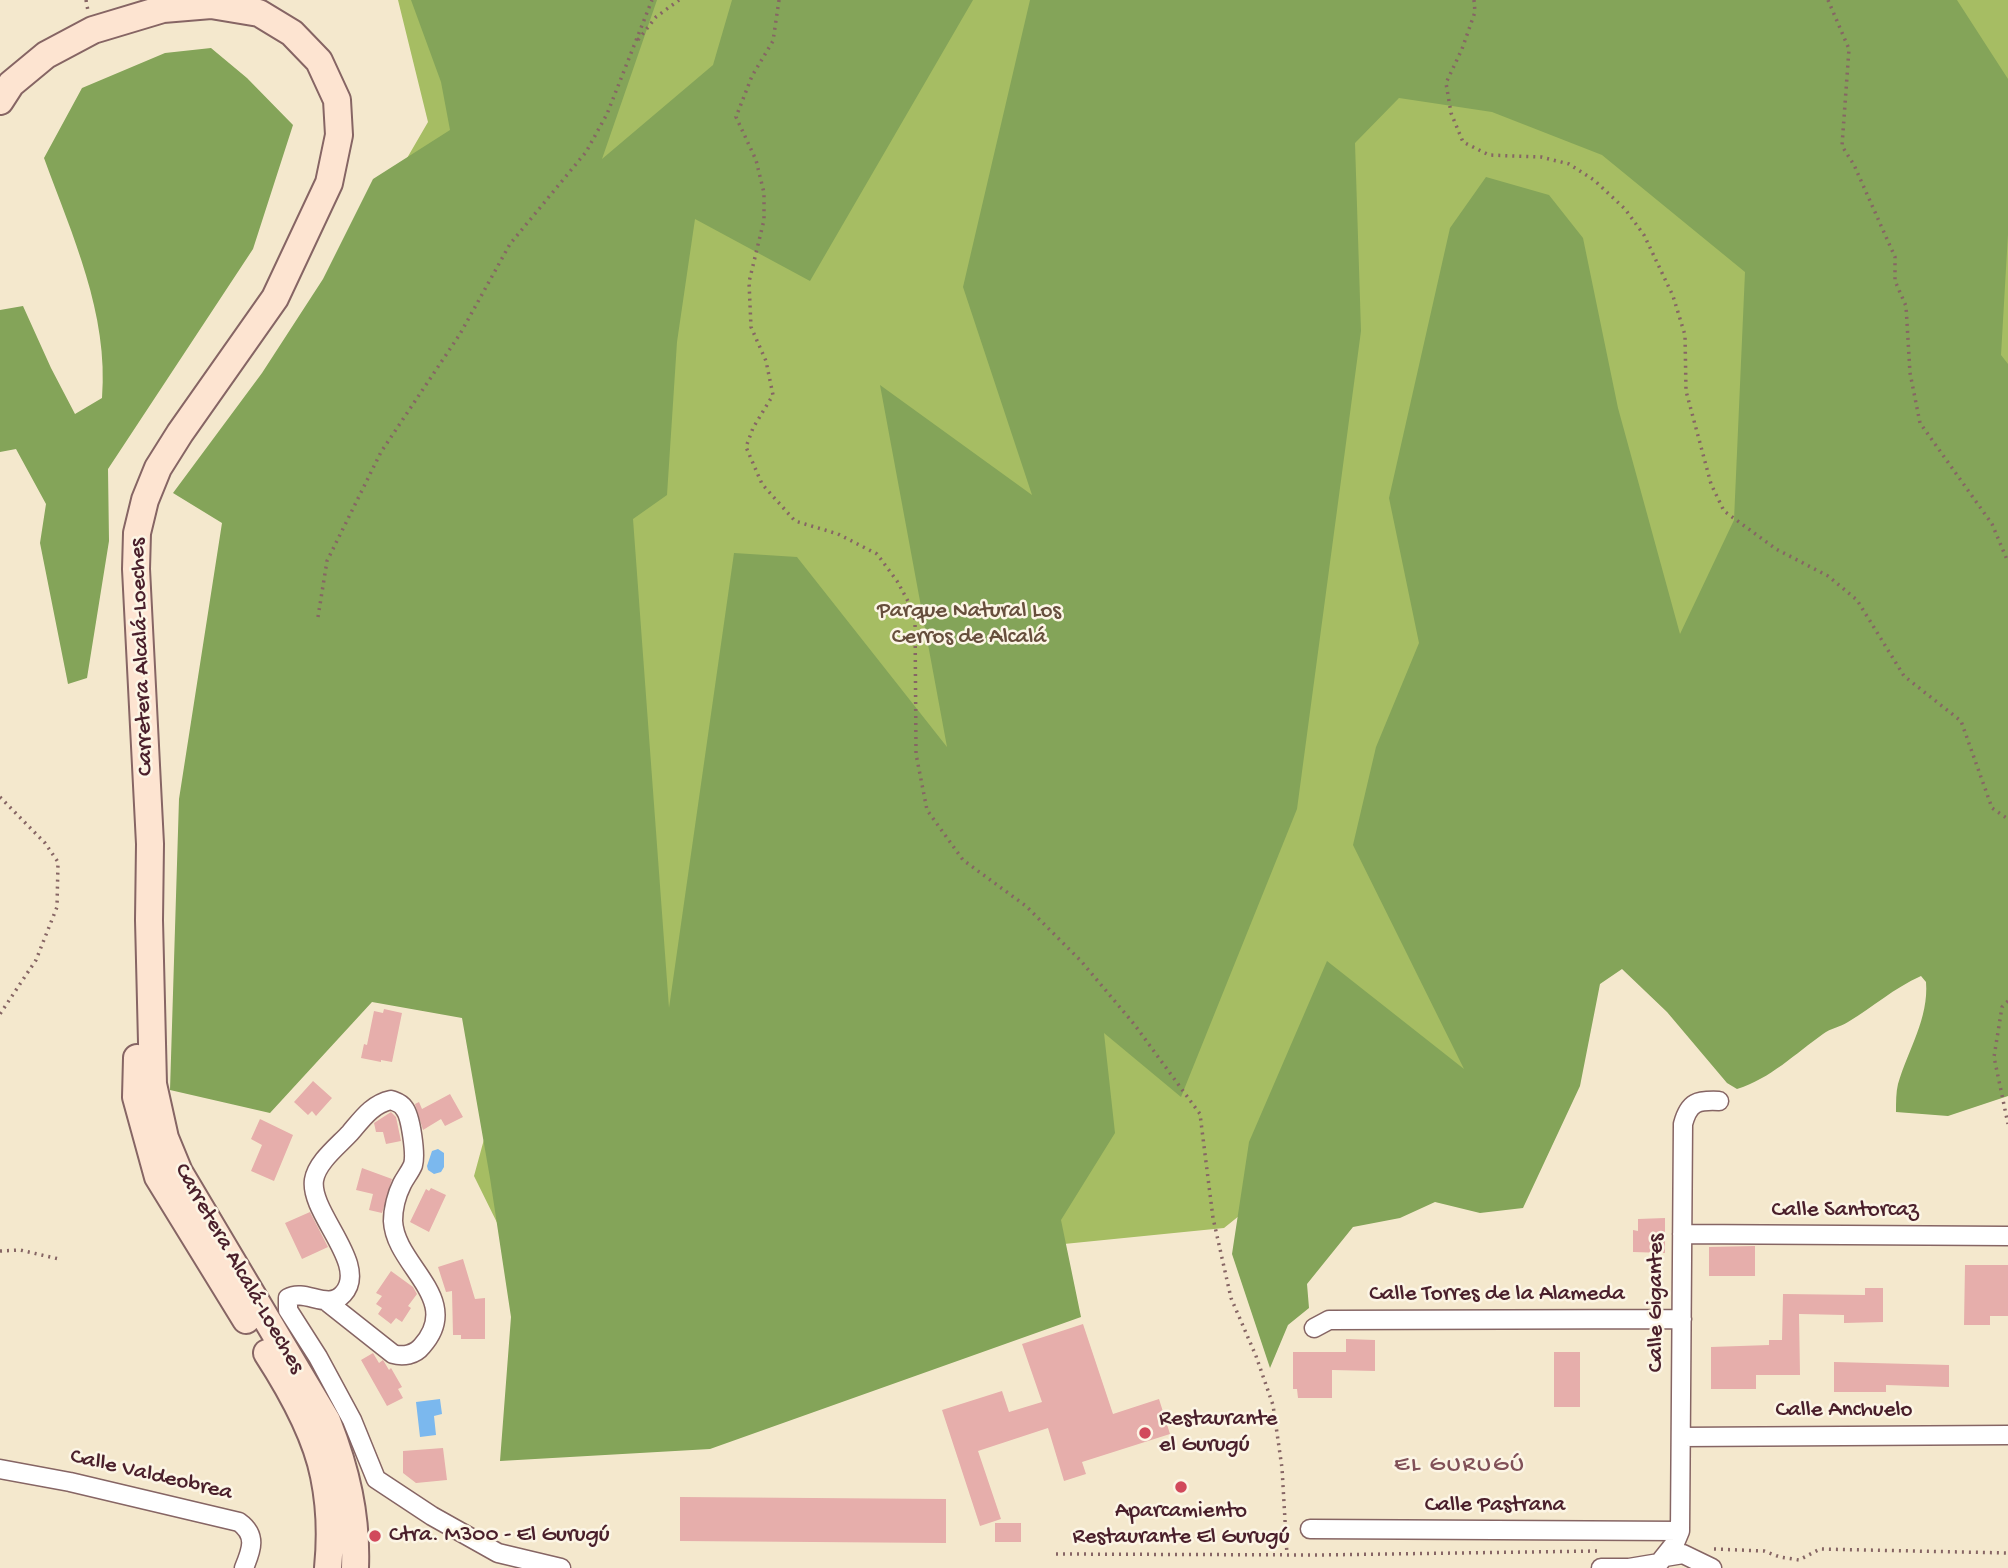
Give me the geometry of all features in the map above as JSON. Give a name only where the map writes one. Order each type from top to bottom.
[{"type":"main road","name":"Carretera Alcalá-Loeches","points":[[0,101],[11,84],[46,55],[93,30],[163,9],[211,5],[259,13],[292,33],[319,61],[337,100],[339,135],[329,183],[306,233],[275,298],[158,468],[145,499],[137,533],[139,658],[150,844],[153,1084],[165,1138],[178,1172],[327,1421],[344,1465],[356,1535],[355,1568]]},
{"type":"main road","name":"Carretera Alcalá-Loeches","points":[[149,920],[137,1008],[136,1097],[154,1164],[158,1177],[274,1363],[306,1425],[324,1474],[329,1516],[328,1568]]},
{"type":"street","points":[[326,1301],[342,1296],[349,1285],[349,1272],[347,1260],[317,1200],[314,1179],[323,1163],[373,1107],[391,1100],[400,1103],[406,1109],[414,1152],[413,1164],[400,1186],[393,1221],[396,1235],[430,1292],[435,1306],[433,1333],[419,1350],[401,1356],[393,1354],[326,1301],[294,1295],[288,1298],[288,1310],[318,1357],[352,1420],[376,1479],[494,1560],[561,1568]]},
{"type":"street","name":"Calle Gigantes","points":[[1665,1562],[1680,1531],[1683,1124],[1686,1112],[1692,1105],[1704,1101],[1719,1101]]},
{"type":"street","name":"Calle Santorcaz","points":[[1682,1234],[2008,1236]]},
{"type":"street","name":"Calle Torres de la Alameda","points":[[1314,1328],[1329,1320],[1682,1319]]},
{"type":"street","name":"Calle Anchuelo","points":[[1681,1437],[2008,1435]]},
{"type":"street","name":"Calle Valdeobrea","points":[[0,1469],[70,1482],[239,1522],[250,1533],[253,1541],[244,1568]]},
{"type":"street","name":"Calle Pastrana","points":[[1311,1529],[1680,1531]]},
{"type":"street","points":[[1680,1531],[1703,1563]]},
{"type":"street","points":[[1601,1559],[1629,1568],[1665,1562],[1683,1554],[1703,1563]]},
{"type":"path","points":[[318,617],[327,561],[381,452],[460,334],[510,244],[586,152],[607,114],[652,0]]},
{"type":"path","points":[[634,44],[656,16],[678,0]]},
{"type":"path","points":[[779,0],[773,41],[752,76],[736,117],[756,160],[764,193],[764,220],[749,282],[751,327],[766,361],[773,395],[753,428],[746,447],[762,484],[795,521],[838,534],[877,554],[897,581],[915,614],[916,754],[927,810],[963,860],[1026,906],[1081,961],[1134,1024],[1200,1114],[1213,1218],[1231,1298],[1273,1405],[1282,1468],[1287,1555]]},
{"type":"path","points":[[1474,0],[1475,12],[1446,83],[1451,113],[1463,142],[1489,155],[1541,157],[1569,164],[1606,190],[1625,209],[1644,235],[1673,296],[1685,335],[1686,391],[1711,484],[1724,510],[1776,549],[1828,576],[1857,600],[1904,676],[1961,721],[1992,808],[2008,819]]},
{"type":"path","points":[[1828,0],[1849,49],[1842,146],[1854,165],[1895,257],[1895,281],[1906,306],[1910,373],[1920,423],[1992,524],[2008,562]]},
{"type":"path","points":[[0,797],[45,843],[58,862],[57,907],[36,960],[0,1014]]},
{"type":"path","points":[[2008,1001],[2002,1007],[1994,1057],[2008,1124]]},
{"type":"path","points":[[0,1251],[20,1250],[59,1259]]},
{"type":"path","points":[[1703,1563],[1709,1549],[1764,1550],[1780,1557],[1799,1560],[1820,1549],[2008,1553]]},
{"type":"path","points":[[1056,1554],[1601,1559]]},
{"type":"green space","name":"Parque Natural Los Cerros de Alcalá","points":[[398,0],[2008,0],[2008,1025],[1947,960],[1612,901],[1506,1067],[1346,1130],[1224,1228],[984,1252],[514,1257],[474,1176],[501,1077],[309,327],[428,122]]},
{"type":"green space","name":"Parque Natural Los Cerros de Alcalá","points":[[411,0],[657,0],[602,159],[713,65],[732,0],[973,0],[810,281],[695,219],[677,342],[667,495],[633,519],[669,1008],[734,553],[797,557],[947,747],[880,385],[1032,495],[963,287],[1030,0],[1957,0],[2008,79],[2008,234],[2001,355],[2008,364],[2008,1096],[1948,1116],[1896,1112],[1898,1084],[1924,1008],[1926,982],[1921,976],[1848,1022],[1826,1032],[1761,1079],[1737,1089],[1727,1083],[1667,1012],[1622,969],[1600,984],[1580,1086],[1523,1208],[1480,1213],[1435,1202],[1400,1218],[1353,1227],[1307,1284],[1309,1308],[1288,1325],[1270,1368],[1232,1254],[1249,1142],[1327,961],[1464,1069],[1353,845],[1376,747],[1419,643],[1389,498],[1450,228],[1486,177],[1549,195],[1583,238],[1618,408],[1680,634],[1734,520],[1745,272],[1602,155],[1492,112],[1399,98],[1355,143],[1361,331],[1297,809],[1181,1097],[1104,1033],[1115,1133],[1061,1220],[1081,1317],[710,1449],[500,1461],[511,1317],[462,1018],[372,1002],[270,1113],[170,1090],[179,799],[222,523],[173,493],[262,373],[323,279],[373,179],[450,130],[441,82]]},
{"type":"green space","points":[[211,48],[247,78],[293,125],[253,249],[108,469],[109,541],[87,678],[68,684],[40,543],[46,504],[16,449],[0,452],[0,310],[23,306],[75,414],[102,398],[103,367],[94,305],[77,246],[44,158],[82,88],[165,53]]},
{"type":"water","points":[[438,1149],[444,1153],[444,1167],[441,1172],[434,1174],[427,1166],[432,1151]]},
{"type":"water","points":[[440,1399],[442,1414],[434,1416],[436,1435],[420,1437],[416,1402]]},
{"type":"building","points":[[384,1009],[402,1013],[392,1062],[361,1058],[364,1044],[367,1045],[374,1011],[383,1013]]},
{"type":"building","points":[[313,1081],[332,1098],[316,1116],[312,1111],[308,1115],[294,1102]]},
{"type":"building","points":[[450,1094],[463,1117],[445,1126],[441,1119],[423,1130],[415,1104],[419,1102],[422,1109]]},
{"type":"building","points":[[391,1112],[396,1117],[401,1141],[386,1144],[383,1132],[376,1132],[374,1123]]},
{"type":"building","points":[[260,1119],[293,1135],[274,1181],[251,1171],[262,1145],[251,1139]]},
{"type":"building","points":[[362,1168],[392,1179],[382,1213],[369,1210],[373,1194],[356,1190]]},
{"type":"building","points":[[431,1188],[446,1195],[429,1232],[410,1222],[426,1189],[429,1191]]},
{"type":"building","points":[[310,1212],[328,1247],[302,1259],[285,1223]]},
{"type":"building","points":[[1665,1218],[1665,1253],[1633,1252],[1633,1230],[1638,1231],[1638,1219]]},
{"type":"building","points":[[1755,1246],[1755,1276],[1709,1276],[1709,1247]]},
{"type":"building","points":[[463,1259],[475,1299],[485,1298],[485,1339],[461,1339],[461,1335],[453,1335],[452,1291],[446,1292],[438,1267]]},
{"type":"building","points":[[1965,1265],[2008,1265],[2008,1316],[1990,1316],[1990,1325],[1964,1325]]},
{"type":"building","points":[[391,1271],[413,1287],[417,1294],[408,1306],[411,1308],[402,1322],[396,1318],[391,1324],[378,1314],[382,1308],[376,1304],[382,1296],[376,1293]]},
{"type":"building","points":[[1865,1288],[1883,1288],[1883,1322],[1844,1323],[1844,1315],[1799,1314],[1800,1375],[1756,1375],[1756,1389],[1711,1389],[1711,1347],[1769,1345],[1769,1340],[1782,1340],[1783,1294],[1865,1295]]},
{"type":"building","points":[[1083,1324],[1113,1414],[1159,1399],[1170,1434],[1082,1462],[1086,1474],[1064,1481],[1048,1428],[978,1451],[1001,1519],[980,1526],[942,1410],[1002,1391],[1009,1412],[1042,1402],[1022,1344]]},
{"type":"building","points":[[1346,1339],[1375,1340],[1375,1371],[1332,1370],[1332,1398],[1298,1398],[1297,1389],[1293,1389],[1293,1352],[1346,1352]]},
{"type":"building","points":[[1554,1352],[1580,1352],[1580,1407],[1554,1407]]},
{"type":"building","points":[[373,1353],[379,1363],[383,1360],[389,1370],[391,1368],[402,1387],[398,1389],[403,1398],[387,1406],[361,1360]]},
{"type":"building","points":[[1834,1362],[1949,1365],[1949,1387],[1886,1385],[1886,1392],[1834,1392]]},
{"type":"building","points":[[443,1448],[447,1480],[416,1483],[403,1473],[403,1451]]},
{"type":"building","points":[[680,1497],[946,1499],[946,1543],[680,1541]]},
{"type":"building","points":[[995,1523],[1021,1523],[1021,1542],[995,1542]]},
{"type":"place","name":"Restaurante el Gurugú","points":[[1145,1433]]},
{"type":"place","name":"Aparcamiento Restaurante El Gurugú","points":[[1181,1487]]},
{"type":"place","name":"Ctra. M300 - El Gurugú","points":[[375,1536]]},
{"type":"district","name":"EL GURUGÚ","points":[[1460,1466]]}]
